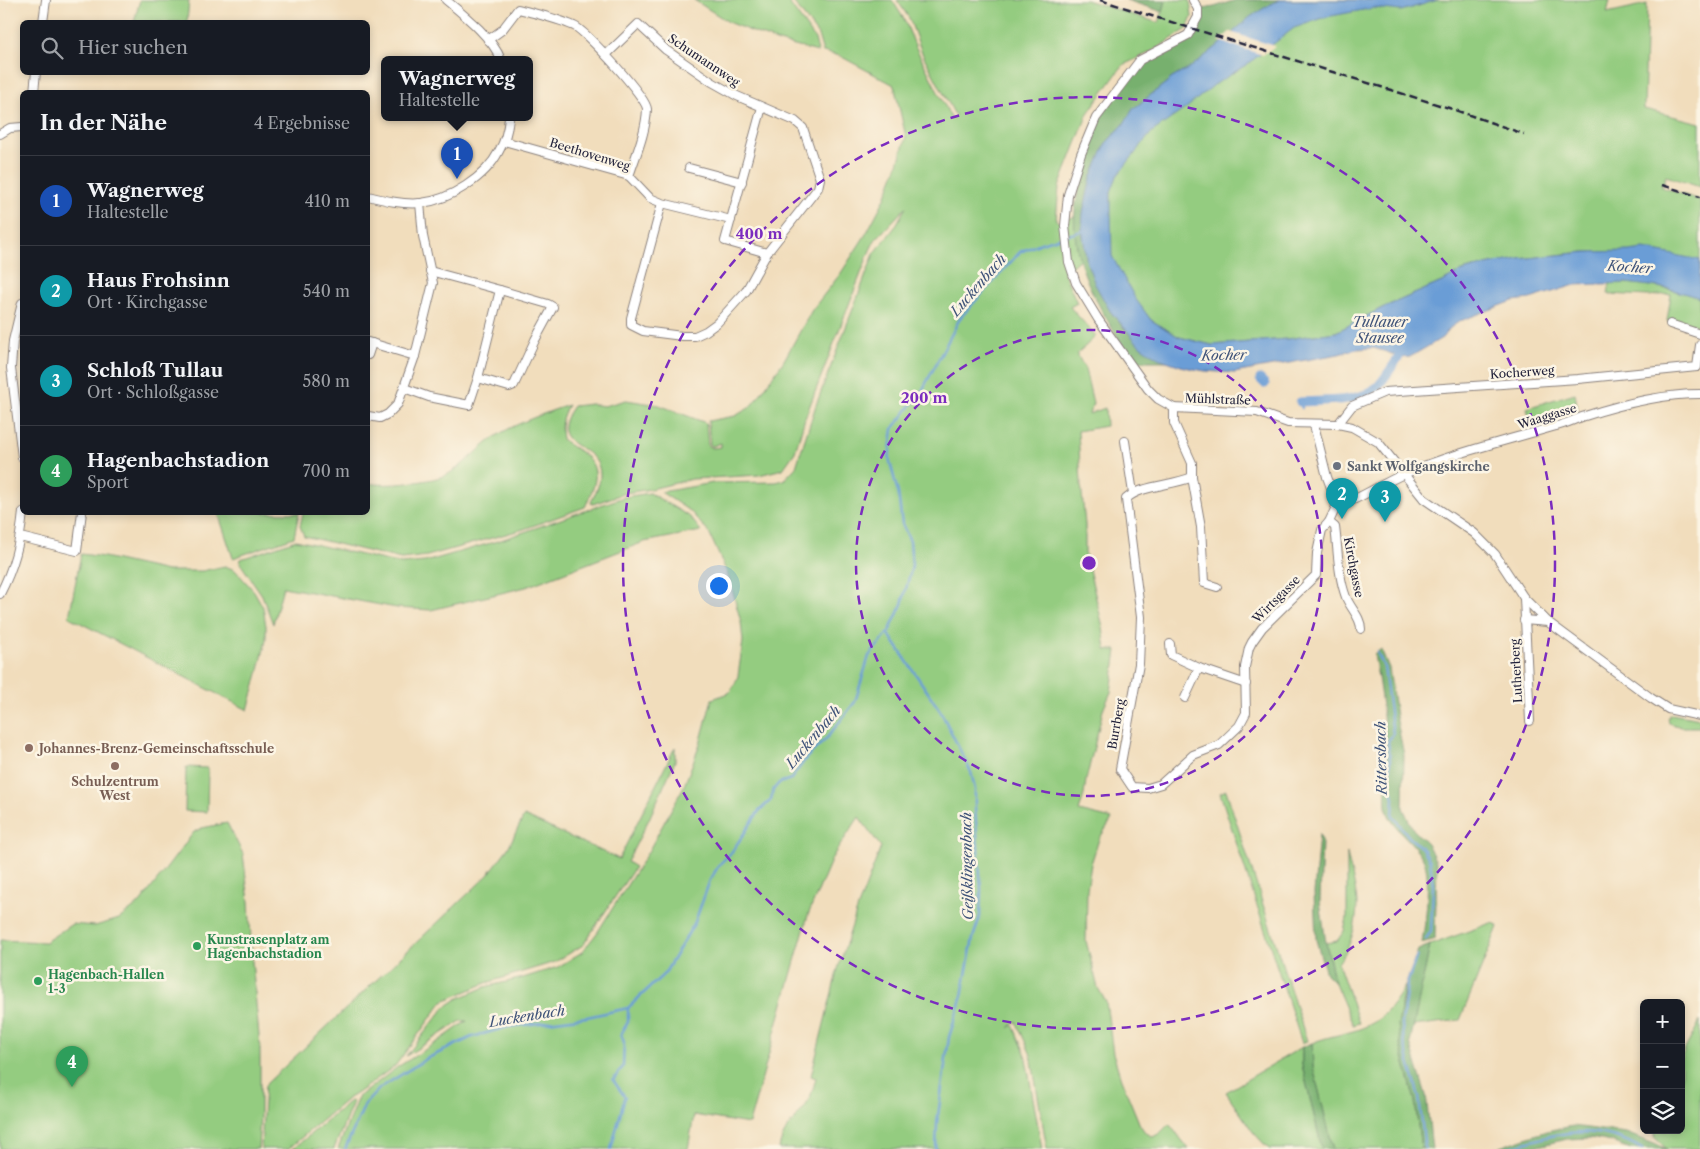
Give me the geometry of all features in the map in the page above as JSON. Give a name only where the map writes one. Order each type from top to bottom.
[{"type":"street","points":[[43,20],[46,0]]},
{"type":"street","points":[[446,0],[463,13],[488,40],[498,56]]},
{"type":"street","name":"Mühlstraße","points":[[1192,0],[1198,9],[1198,17],[1188,35],[1140,60],[1096,118],[1081,154],[1068,195],[1065,226],[1069,262],[1076,283],[1098,319],[1148,389],[1158,399],[1174,408],[1257,412],[1288,423],[1338,424],[1352,427],[1378,442],[1424,499],[1474,533],[1496,554],[1524,598],[1548,622],[1651,698],[1668,708],[1700,716]]},
{"type":"street","points":[[488,40],[502,30],[518,10],[576,26],[606,55],[647,107],[644,129],[630,176]]},
{"type":"street","name":"Schumannweg","points":[[606,55],[638,24],[666,50],[712,82],[737,96],[795,121],[803,128],[820,179],[818,188],[767,253],[746,291],[717,323],[695,336],[643,330],[631,325],[631,318],[662,203]]},
{"type":"street","points":[[608,73],[615,66]]},
{"type":"street","points":[[34,90],[36,75]]},
{"type":"street","points":[[762,107],[725,241],[767,253]]},
{"type":"street","points":[[370,196],[396,202],[420,203],[450,195],[467,185],[480,174],[498,153],[504,141],[508,121]]},
{"type":"street","points":[[0,134],[10,128],[20,127]]},
{"type":"street","name":"Beethovenweg","points":[[504,141],[630,176],[650,198],[662,203],[730,220]]},
{"type":"street","points":[[689,168],[742,182]]},
{"type":"street","points":[[370,416],[380,418],[388,414],[398,404],[414,356],[433,283],[423,236],[420,203]]},
{"type":"street","points":[[430,271],[552,306],[514,385],[509,386],[478,378]]},
{"type":"street","points":[[404,388],[429,397],[469,405],[478,378],[500,290]]},
{"type":"street","points":[[20,311],[12,341],[11,368],[20,442]]},
{"type":"street","points":[[1670,324],[1700,334]]},
{"type":"street","points":[[370,343],[414,356]]},
{"type":"street","name":"Kocherweg","points":[[1338,424],[1352,406],[1386,392],[1578,379],[1697,367],[1700,345]]},
{"type":"street","name":"Waaggasse","points":[[1336,508],[1404,474],[1470,450],[1558,426],[1639,400],[1700,394]]},
{"type":"street","points":[[1174,408],[1174,423],[1192,463],[1192,477],[1201,527],[1204,583],[1217,587]]},
{"type":"street","points":[[1314,425],[1326,477],[1335,498],[1336,508],[1329,522]]},
{"type":"street","name":"Burrberg","points":[[1125,441],[1133,493],[1126,499],[1141,617],[1139,664],[1120,769],[1132,786],[1148,788],[1161,784],[1193,755],[1219,746],[1239,726],[1246,713],[1245,667],[1249,648],[1255,637]]},
{"type":"street","points":[[1133,493],[1182,482],[1192,477]]},
{"type":"street","points":[[0,594],[11,573],[24,515]]},
{"type":"street","points":[[20,537],[77,551],[82,515]]},
{"type":"street","name":"Kirchgasse","points":[[1329,522],[1335,527],[1345,596],[1361,624],[1361,629]]},
{"type":"street","name":"Wirtsgasse","points":[[1255,637],[1316,575],[1316,552],[1322,530],[1329,522]]},
{"type":"street","name":"Lutherberg","points":[[1524,598],[1530,720]]},
{"type":"street","points":[[1524,620],[1548,622]]},
{"type":"street","points":[[1170,644],[1171,655],[1199,668],[1246,684]]},
{"type":"street","points":[[1185,698],[1199,668]]},
{"type":"green space","points":[[140,0],[189,0],[187,20],[135,20]]},
{"type":"green space","points":[[694,0],[787,0],[815,39],[818,52],[779,42],[730,23]]},
{"type":"green space","points":[[792,0],[892,0],[904,19],[917,50],[952,120],[955,115],[923,55],[909,18],[897,0],[1086,0],[1159,23],[1166,0],[1190,0],[1192,17],[1187,29],[1151,52],[1123,65],[1088,113],[1059,187],[1056,220],[1058,222],[1076,216],[1084,167],[1117,107],[1248,0],[1610,0],[1607,13],[1647,4],[1644,109],[1700,123],[1700,187],[1666,176],[1661,187],[1700,200],[1700,271],[1603,252],[1584,252],[1519,259],[1462,271],[1444,281],[1382,308],[1336,332],[1287,339],[1212,345],[1179,337],[1151,320],[1093,247],[1064,273],[1077,303],[1070,307],[1096,336],[1077,354],[1085,369],[1093,403],[1089,414],[1105,408],[1106,426],[1078,431],[1085,525],[1085,553],[1103,627],[1106,650],[1117,650],[1111,692],[1103,710],[1079,811],[1112,819],[1099,839],[1091,864],[1087,890],[1086,941],[1098,988],[1106,1002],[1113,1053],[1121,1079],[1140,1125],[1145,1132],[1153,1137],[1169,1124],[1189,1149],[1047,1149],[1031,1055],[1016,1021],[1009,1028],[1013,1025],[1025,1053],[1042,1149],[779,1149],[785,1132],[806,1105],[811,1093],[816,1078],[811,1076],[837,972],[858,907],[881,847],[859,817],[833,856],[808,915],[749,1124],[694,1115],[688,1149],[338,1149],[358,1097],[399,1066],[467,1021],[461,1021],[406,1056],[445,1007],[457,999],[485,987],[558,967],[582,952],[597,933],[648,852],[684,786],[700,744],[712,699],[729,693],[738,676],[743,641],[741,622],[728,575],[709,533],[691,512],[661,492],[713,483],[776,482],[784,480],[796,467],[816,405],[874,254],[895,227],[906,207],[875,240],[870,250],[805,418],[795,452],[783,469],[759,475],[692,479],[625,493],[593,504],[591,503],[600,480],[598,465],[592,456],[568,439],[564,431],[565,421],[573,406],[591,404],[604,406],[626,400],[659,405],[706,423],[708,446],[713,448],[721,447],[721,443],[713,446],[710,445],[708,421],[735,416],[749,408],[783,362],[812,310],[841,273],[866,234],[885,198],[906,137],[894,85],[840,56],[823,52],[818,35]]},
{"type":"green space","points":[[1126,0],[1166,0],[1163,12]]},
{"type":"green space","points":[[1236,0],[1280,0],[1272,3],[1191,67],[1172,78],[1133,109],[1123,125],[1106,143],[1110,311],[1144,348],[1170,361],[1132,361],[1098,303],[1081,263],[1074,219],[1079,185],[1098,123],[1127,80],[1139,68],[1188,38],[1200,20],[1202,9]]},
{"type":"green space","points":[[1610,283],[1655,287],[1699,297],[1700,326],[1667,321],[1671,294],[1648,296],[1608,294]]},
{"type":"green space","points":[[1575,393],[1578,412],[1532,428],[1527,408]]},
{"type":"green space","points":[[568,405],[562,422],[562,439],[589,459],[595,472],[594,485],[585,507],[524,529],[427,556],[401,559],[304,536],[300,526],[303,515],[370,515],[370,483],[409,483],[443,476],[457,469],[501,433]]},
{"type":"green space","points":[[650,493],[690,517],[701,531],[644,542],[526,587],[431,610],[397,608],[283,587],[273,624],[262,595],[240,563],[241,559],[296,540],[401,564],[425,562],[501,540],[624,497]]},
{"type":"green space","points":[[219,515],[299,515],[294,537],[233,558]]},
{"type":"green space","points":[[81,554],[104,557],[167,571],[202,571],[225,566],[235,570],[254,591],[263,607],[266,626],[266,640],[248,710],[69,617]]},
{"type":"green space","points":[[1381,649],[1389,668],[1404,755],[1403,808],[1413,829],[1427,843],[1437,864],[1435,939],[1422,943],[1427,900],[1426,866],[1419,852],[1392,822],[1386,807],[1387,770],[1385,737],[1374,655]]},
{"type":"green space","points":[[1671,714],[1700,719],[1700,727],[1681,727],[1669,723],[1668,718]]},
{"type":"green space","points":[[675,747],[675,761],[627,862],[635,867],[583,945],[555,962],[486,983],[443,1001],[395,1066],[347,1099],[288,1149],[261,1149],[265,1085],[488,875],[508,848],[524,816],[619,859]]},
{"type":"green space","points":[[186,767],[208,768],[207,812],[185,811]]},
{"type":"green space","points":[[1226,790],[1307,1041],[1302,1043],[1220,793]]},
{"type":"green space","points":[[227,823],[243,854],[249,901],[252,961],[260,1046],[258,1149],[0,1149],[0,940],[45,942],[72,924],[95,926],[119,919],[140,903],[194,832],[202,828]]},
{"type":"green space","points":[[1319,834],[1322,841],[1320,902],[1326,943],[1335,983],[1326,974],[1316,940],[1314,893]]},
{"type":"green space","points":[[1347,853],[1357,911],[1350,943],[1338,963],[1359,1023],[1353,1025],[1335,983],[1326,943],[1337,941],[1344,931],[1347,918]]},
{"type":"green space","points":[[1491,923],[1496,924],[1498,927],[1460,1020],[1413,1026],[1430,945]]},
{"type":"green space","points":[[1430,945],[1410,1043],[1426,1095],[1432,1149],[1421,1149],[1415,1101],[1400,1045],[1398,1024],[1406,984],[1418,950]]},
{"type":"green space","points":[[1406,984],[1401,1002],[1400,1045],[1415,1101],[1421,1149],[1333,1149],[1313,1067],[1312,1043],[1375,1022],[1390,1008]]},
{"type":"green space","points":[[1700,1021],[1700,1149],[1667,1149],[1654,1137],[1655,1134],[1685,1134],[1685,1049]]},
{"type":"green space","points":[[1312,1043],[1313,1067],[1333,1149],[1322,1149],[1302,1065],[1302,1047]]},
{"type":"green space","points":[[1302,1047],[1302,1065],[1322,1149],[1269,1149],[1253,1132],[1226,1092]]},
{"type":"green space","points":[[350,1101],[353,1102],[334,1149],[293,1149]]},
{"type":"green space","points":[[1573,1126],[1626,1133],[1667,1149],[1631,1149],[1612,1142],[1590,1138],[1566,1139],[1527,1149],[1494,1149],[1546,1131]]},
{"type":"water","name":"Tullauer Stausee","points":[[1280,0],[1438,0],[1401,11],[1374,8],[1326,17],[1294,28],[1249,63],[1214,85],[1185,109],[1152,132],[1117,176],[1111,192],[1112,256],[1135,298],[1151,320],[1179,337],[1212,345],[1287,339],[1336,332],[1382,308],[1444,281],[1462,271],[1519,259],[1585,252],[1644,249],[1700,260],[1700,298],[1666,288],[1626,283],[1575,285],[1530,299],[1513,301],[1460,321],[1450,328],[1442,338],[1410,357],[1401,358],[1373,348],[1356,349],[1339,354],[1234,373],[1184,367],[1158,358],[1140,346],[1110,311],[1095,284],[1087,263],[1082,229],[1083,213],[1091,178],[1106,143],[1123,125],[1133,109],[1172,78],[1191,67],[1250,17]]},
{"type":"pier","points":[[1230,32],[1275,46],[1263,55],[1219,41]]},
{"type":"waterway","name":"Luckenbach","points":[[345,1149],[365,1104],[380,1088],[426,1059],[472,1037],[508,1027],[587,1017],[628,1008],[665,973],[695,922],[710,880],[719,865],[731,853],[759,811],[771,800],[773,790],[779,783],[791,779],[807,757],[826,739],[855,702],[869,656],[889,632],[902,604],[912,566],[910,541],[902,524],[898,493],[889,458],[893,429],[922,391],[960,318],[1020,252],[1041,243],[1082,231],[1086,232]]},
{"type":"waterway","points":[[1300,402],[1340,400],[1361,396],[1370,392],[1382,382],[1405,348]]},
{"type":"waterway","points":[[1260,379],[1265,384]]},
{"type":"waterway","name":"Rittersbach","points":[[1300,402],[1302,408]]},
{"type":"waterway","name":"Geißklingenbach","points":[[888,633],[941,712],[971,772],[975,789],[981,889],[980,916],[973,938],[962,996],[949,1037],[937,1123],[936,1149]]},
{"type":"waterway","name":"Rittersbach","points":[[1377,652],[1384,667],[1393,734],[1388,741],[1390,759],[1389,787],[1394,797],[1393,816],[1409,837],[1424,850],[1430,861],[1433,886],[1431,931],[1426,939]]},
{"type":"waterway","name":"Rittersbach","points":[[1417,955],[1407,984],[1402,1024],[1404,1043],[1419,1097],[1425,1149]]},
{"type":"waterway","points":[[611,1149],[625,1097],[613,1080],[623,1067],[624,1042],[621,1034],[628,1022],[628,1008]]},
{"type":"waterway","points":[[1506,1149],[1541,1138],[1574,1132],[1608,1135],[1625,1140],[1642,1149]]},
{"type":"railway","points":[[1100,0],[1449,108],[1524,134]]},
{"type":"railway","points":[[1662,185],[1700,197]]},
{"type":"place","name":"Wagnerweg","points":[[457,179]]},
{"type":"place","name":"Sankt Wolfgangskirche","points":[[1337,466]]},
{"type":"place","name":"Haus Frohsinn","points":[[1342,519]]},
{"type":"place","name":"Schloß Tullau","points":[[1385,522]]},
{"type":"place","name":"Johannes-Brenz-Gemeinschaftsschule","points":[[29,748]]},
{"type":"place","name":"Schulzentrum West","points":[[115,766]]},
{"type":"place","name":"Kunstrasenplatz am Hagenbachstadion","points":[[197,946]]},
{"type":"place","name":"Hagenbach-Hallen 1-3","points":[[38,981]]},
{"type":"place","name":"Hagenbachstadion","points":[[72,1087]]},
{"type":"water label","name":"Kocher","points":[[1630,267]]},
{"type":"water label","name":"Kocher","points":[[1224,355]]}]
